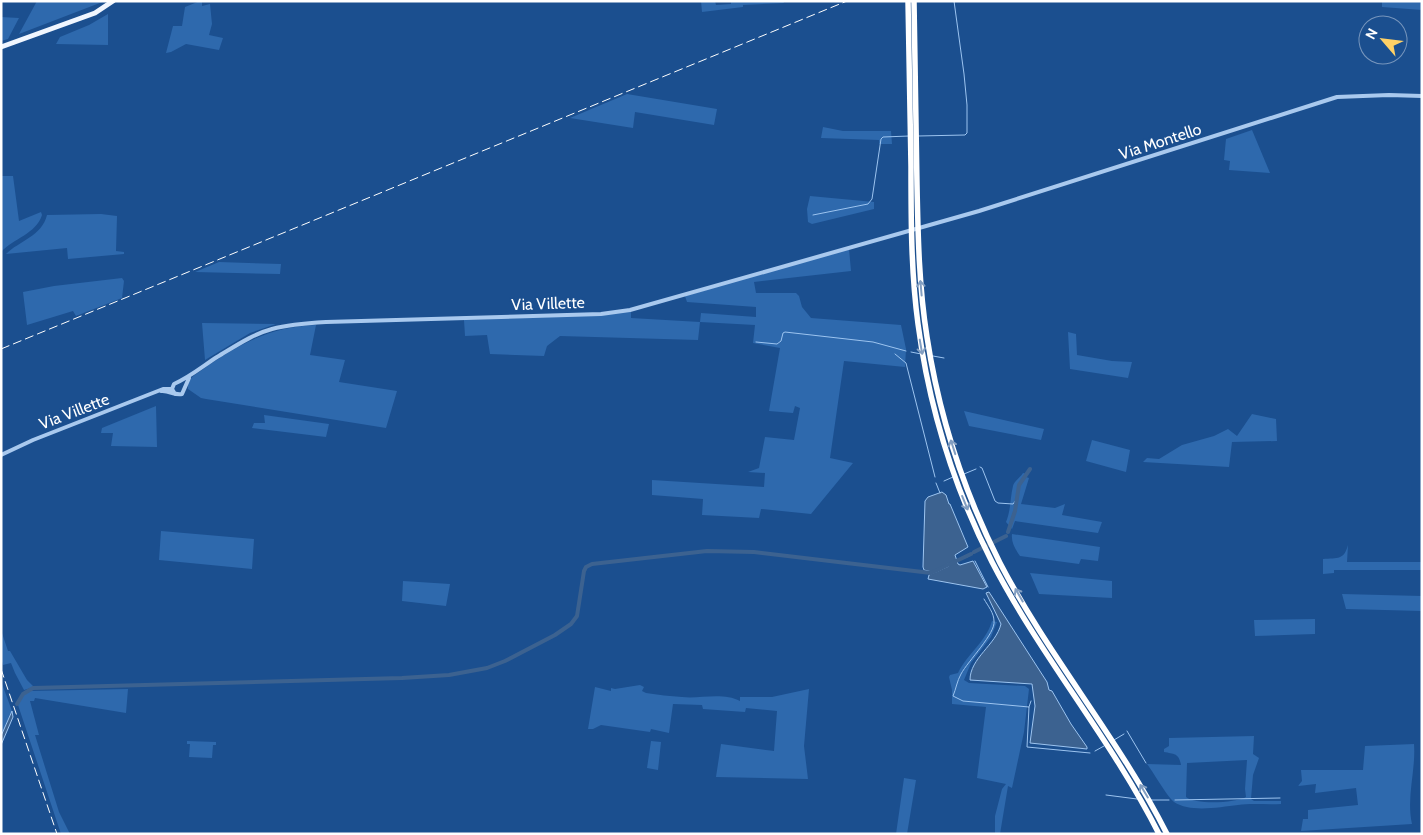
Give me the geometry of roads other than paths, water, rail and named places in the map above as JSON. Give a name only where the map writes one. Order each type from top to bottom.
[{"type":"highway","points":[[907,1],[912,251],[916,309],[923,358],[933,405],[953,470],[976,529],[1008,591],[1124,772],[1159,834]]},
{"type":"highway","points":[[914,1],[920,280],[930,355],[951,442],[977,514],[1008,576],[1042,634],[1136,777],[1167,834]]},
{"type":"main road","points":[[1,47],[95,13],[113,1]]},
{"type":"street","name":"Via Montello","points":[[908,231],[979,211],[1337,96],[1422,96]]},
{"type":"street","name":"Via Villette","points":[[1,455],[33,440],[162,389],[172,389],[174,384],[190,376],[218,357],[252,337],[271,329],[326,322],[601,314],[630,310],[908,231]]},
{"type":"street","name":"Via Villette","points":[[157,392],[166,391],[178,395],[182,394],[185,391],[185,386],[190,376]]},
{"type":"street","points":[[179,382],[185,386]]},
{"type":"street","points":[[172,389],[174,394]]},
{"type":"waterway","points":[[918,136],[965,135],[967,133],[964,74],[954,1]]},
{"type":"waterway","points":[[813,215],[868,204],[872,199],[881,139],[883,137],[909,136]]},
{"type":"waterway","points":[[756,342],[777,344],[781,341],[785,332],[873,342],[906,351]]},
{"type":"waterway","points":[[911,352],[921,354]]},
{"type":"waterway","points":[[895,354],[906,363],[935,477]]},
{"type":"waterway","points":[[933,356],[944,358]]},
{"type":"waterway","points":[[980,467],[995,501],[1013,504],[1016,500]]},
{"type":"waterway","points":[[964,474],[976,469]]},
{"type":"waterway","points":[[1008,532],[1015,511],[1019,485],[1030,469]]},
{"type":"waterway","points":[[944,481],[953,477]]},
{"type":"waterway","points":[[936,483],[940,493]]},
{"type":"waterway","points":[[974,552],[1006,536]]},
{"type":"waterway","points":[[17,704],[23,694],[33,688],[402,678],[449,675],[487,668],[505,661],[555,635],[571,624],[577,616],[584,571],[586,567],[592,564],[707,551],[754,552],[931,573],[971,554]]},
{"type":"waterway","points":[[960,560],[969,556]]},
{"type":"waterway","points":[[975,561],[988,587]]},
{"type":"waterway","points":[[984,599],[993,615],[994,621],[991,633],[961,674],[953,696],[963,701],[1029,707],[1027,747],[1090,753]]},
{"type":"waterway","points":[[1029,707],[1031,701]]},
{"type":"waterway","points":[[1127,731],[1146,763]]},
{"type":"waterway","points":[[1114,740],[1124,734]]},
{"type":"waterway","points":[[1095,751],[1104,746]]},
{"type":"waterway","points":[[1106,795],[1137,799]]},
{"type":"waterway","points":[[1175,800],[1280,798]]},
{"type":"waterway","points":[[1151,800],[1169,800]]},
{"type":"railway","points":[[1,349],[847,1]]},
{"type":"railway","points":[[1,669],[57,834]]}]
